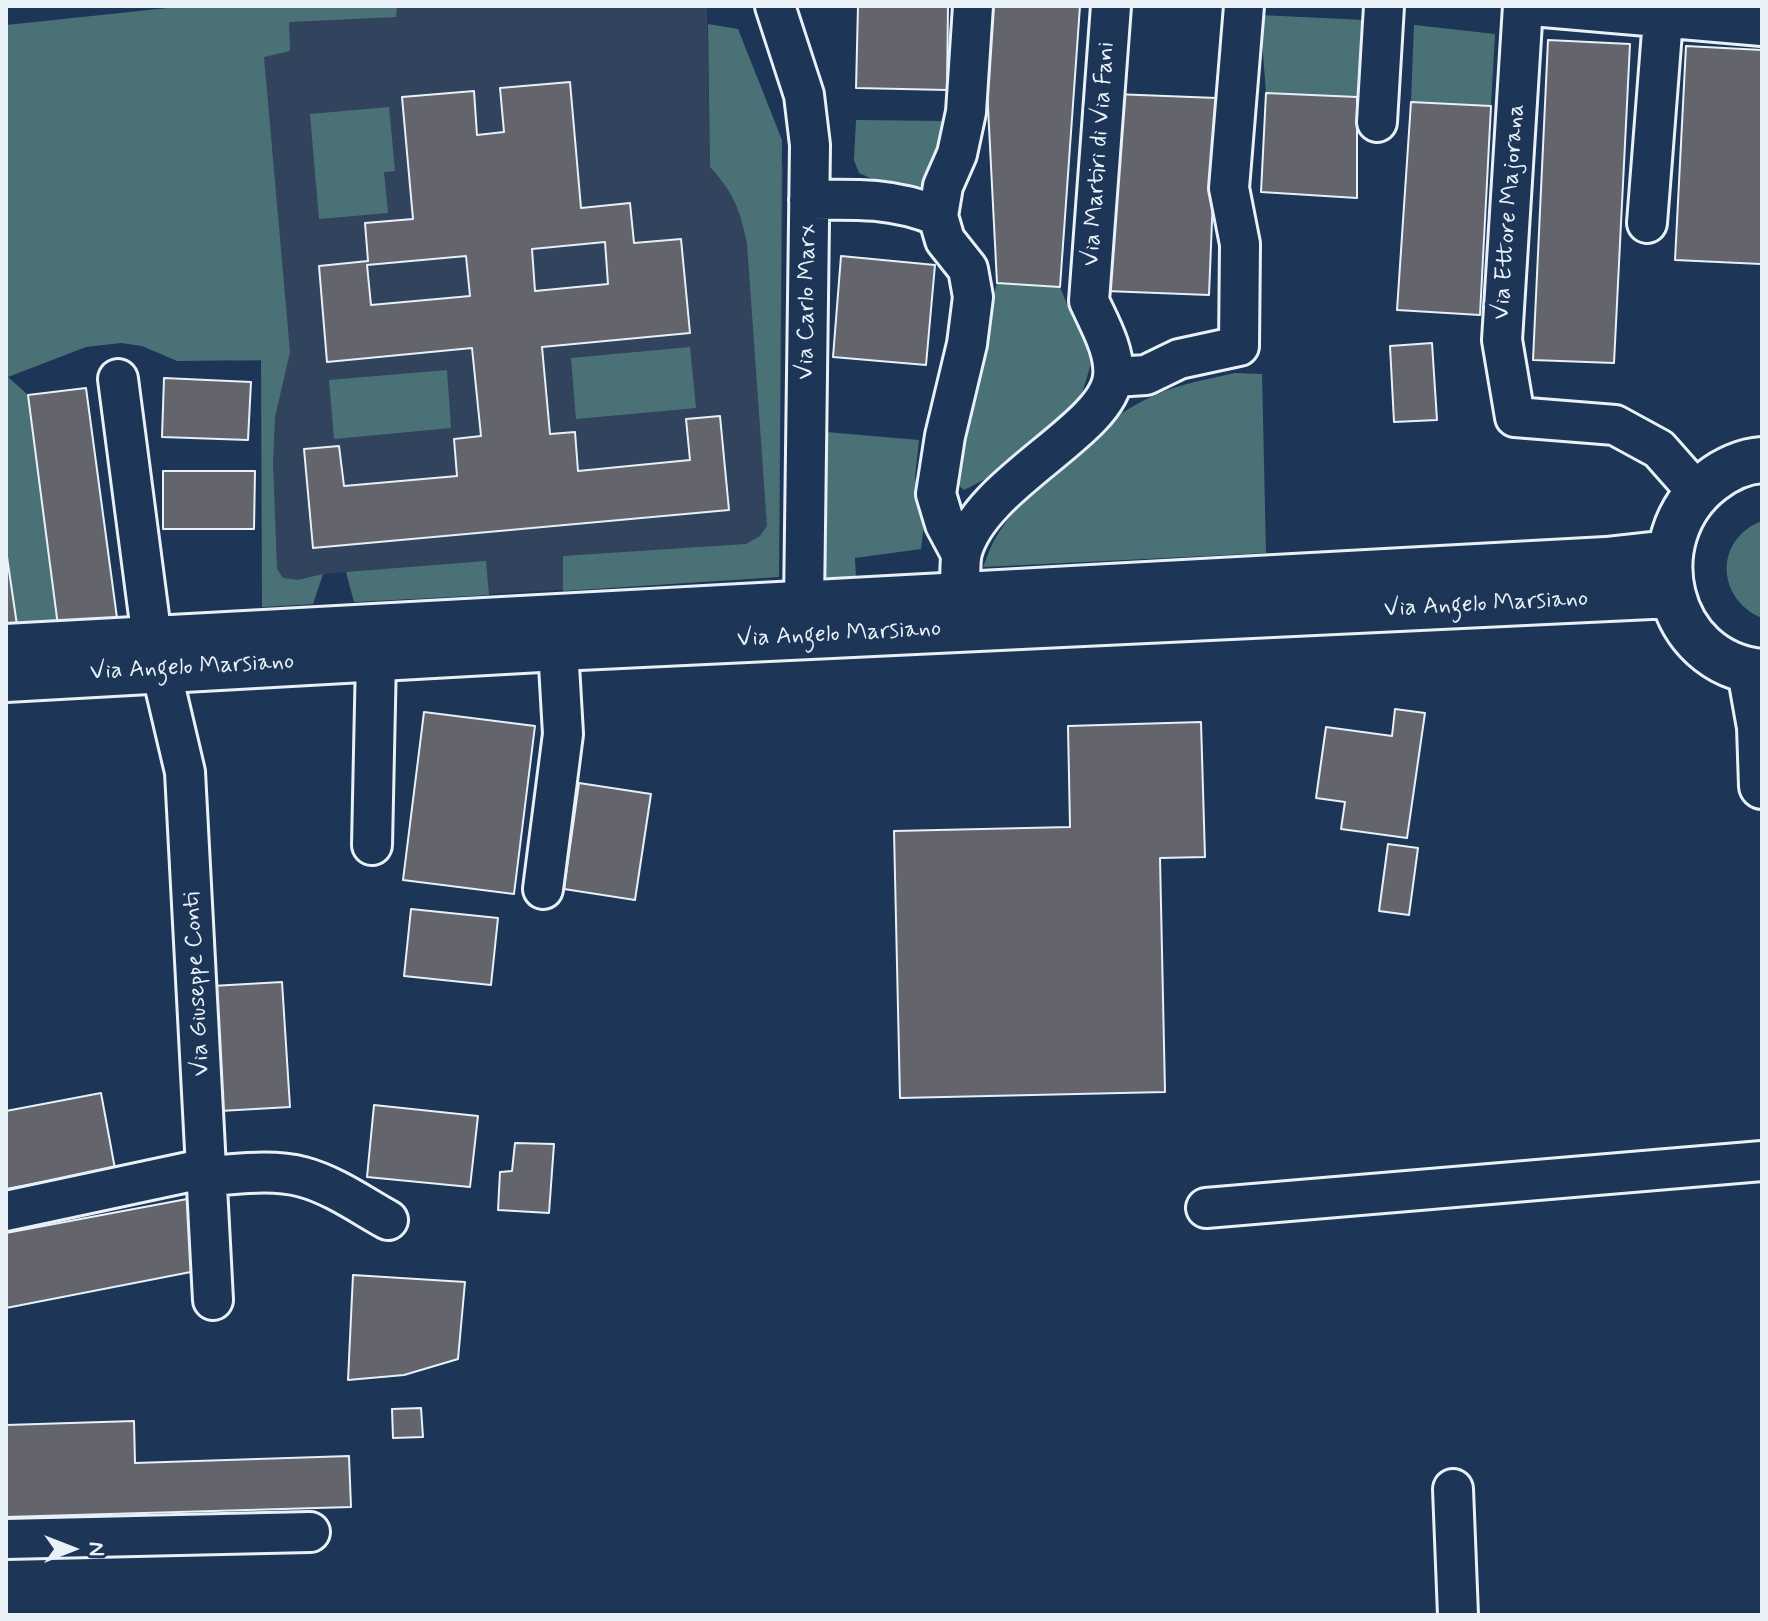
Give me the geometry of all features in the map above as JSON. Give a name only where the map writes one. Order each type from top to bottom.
[{"type":"street","name":"Via Carlo Marx","points":[[775,6],[804,95],[810,145],[804,604]]},
{"type":"street","points":[[961,574],[936,494],[945,436],[967,344],[973,297],[968,269],[945,240],[938,216],[943,186],[957,154],[966,112],[973,6]]},
{"type":"street","name":"Via Martiri di Via Fani","points":[[1111,6],[1089,301],[1109,346],[1114,377]]},
{"type":"street","points":[[961,574],[973,526],[1005,489],[1083,423],[1105,399],[1114,377],[1146,375],[1179,359],[1239,346],[1240,244],[1229,188],[1244,6]]},
{"type":"street","points":[[1377,122],[1384,6]]},
{"type":"street","name":"Via Ettore Majorana","points":[[1523,6],[1502,340],[1515,417],[1615,425],[1659,449],[1697,492]]},
{"type":"street","points":[[1532,6],[1663,13],[1762,26]]},
{"type":"street","points":[[1647,223],[1663,13]]},
{"type":"street","points":[[809,200],[874,199],[910,205],[938,216]]},
{"type":"street","name":"Via Giuseppe Conti","points":[[118,379],[157,654],[185,772],[213,1300]]},
{"type":"street","points":[[1762,460],[1724,471],[1697,492],[1678,521],[1671,574],[1683,621],[1701,643],[1724,660],[1756,671],[1762,786]]},
{"type":"street","name":"Via Angelo Marsiano","points":[[6,679],[157,654],[804,604],[961,574],[1606,560],[1671,574]]},
{"type":"street","name":"Via Angelo Marsiano","points":[[6,647],[157,654],[376,658],[1671,574]]},
{"type":"street","points":[[543,889],[563,734],[558,648]]},
{"type":"street","points":[[372,845],[376,658]]},
{"type":"street","points":[[1206,1208],[1762,1161]]},
{"type":"street","points":[[6,1211],[207,1172],[272,1173],[303,1177],[333,1189],[388,1220]]},
{"type":"street","points":[[1453,1489],[1458,1615]]},
{"type":"street","points":[[6,1539],[310,1532]]},
{"type":"shaded area","points":[[218,6],[707,6],[710,166],[783,165],[779,577],[354,602],[346,572],[323,574],[313,604],[262,607],[262,361],[232,361]]},
{"type":"green space","points":[[187,6],[397,6],[396,17],[289,22],[290,51],[264,57],[290,352],[275,417],[273,463],[277,569],[283,578],[298,580],[323,574],[313,604],[262,607],[261,360],[177,361],[142,346],[121,343],[86,347],[8,377],[28,395],[58,626],[18,632],[6,550],[6,25]]},
{"type":"green space","points":[[1260,15],[1364,20],[1357,97],[1266,93]]},
{"type":"green space","points":[[708,24],[738,29],[782,140],[779,577],[563,591],[563,556],[746,544],[760,536],[767,526],[747,243],[734,202],[710,167]]},
{"type":"green space","points":[[1414,25],[1495,34],[1491,106],[1411,102]]},
{"type":"green space","points":[[389,107],[395,171],[384,172],[388,213],[319,219],[310,114]]},
{"type":"green space","points":[[856,120],[946,121],[935,172],[919,187],[877,181],[859,173],[854,160]]},
{"type":"green space","points":[[997,283],[1060,287],[1083,335],[1091,364],[1069,419],[1007,468],[964,490],[952,478],[954,450]]},
{"type":"green space","points":[[690,347],[696,408],[576,419],[571,358]]},
{"type":"green space","points":[[447,370],[451,428],[334,439],[329,380]]},
{"type":"green space","points":[[1235,373],[1262,374],[1266,553],[983,567],[995,539],[1024,500],[1088,438],[1133,406],[1153,396],[1183,385]]},
{"type":"green space","points":[[826,432],[919,440],[915,477],[924,524],[921,549],[855,558],[856,577],[823,577]]},
{"type":"green space","points":[[1762,521],[1762,618],[1747,609],[1736,597],[1729,584],[1727,569],[1735,541]]},
{"type":"green space","points":[[486,561],[489,595],[354,602],[346,572]]},
{"type":"building","points":[[858,6],[948,6],[947,90],[856,88]]},
{"type":"building","points":[[993,6],[1080,6],[1060,287],[997,283],[987,88]]},
{"type":"building","points":[[1548,40],[1630,44],[1614,363],[1533,360]]},
{"type":"building","points":[[1686,46],[1762,50],[1761,264],[1675,260]]},
{"type":"building","points":[[570,82],[581,208],[630,203],[634,243],[681,239],[690,333],[542,347],[550,434],[575,432],[578,471],[690,460],[686,419],[720,416],[729,510],[313,548],[304,449],[339,446],[344,486],[457,476],[454,439],[481,436],[472,348],[327,362],[319,266],[368,261],[365,223],[413,219],[402,97],[474,91],[477,135],[504,132],[500,88]],"holes":[[[605,242],[608,284],[535,291],[532,249]],[[466,256],[470,296],[371,305],[367,265]]]},
{"type":"building","points":[[1266,93],[1357,97],[1357,198],[1261,192]]},
{"type":"building","points":[[1114,94],[1217,98],[1209,295],[1106,291]]},
{"type":"building","points":[[1411,102],[1491,106],[1480,315],[1397,310]]},
{"type":"building","points":[[841,256],[935,265],[926,365],[833,357]]},
{"type":"building","points":[[1432,343],[1437,420],[1394,422],[1390,346]]},
{"type":"building","points":[[164,378],[251,382],[248,440],[162,437]]},
{"type":"building","points":[[86,388],[117,618],[58,626],[28,395]]},
{"type":"building","points":[[163,471],[255,471],[254,529],[163,529]]},
{"type":"building","points":[[6,550],[18,632],[6,632]]},
{"type":"building","points":[[1395,709],[1425,713],[1407,838],[1341,829],[1345,802],[1316,798],[1326,727],[1392,736]]},
{"type":"building","points":[[424,712],[535,726],[514,894],[403,880]]},
{"type":"building","points":[[1201,722],[1205,857],[1160,858],[1165,1092],[900,1098],[894,831],[1070,827],[1068,726]]},
{"type":"building","points":[[579,783],[651,794],[635,900],[564,889]]},
{"type":"building","points":[[1388,844],[1418,848],[1409,915],[1379,911]]},
{"type":"building","points":[[411,909],[498,918],[491,985],[404,976]]},
{"type":"building","points":[[282,982],[290,1107],[220,1111],[212,986]]},
{"type":"building","points":[[101,1093],[115,1169],[6,1189],[6,1111]]},
{"type":"building","points":[[374,1105],[478,1116],[470,1187],[367,1177]]},
{"type":"building","points":[[515,1143],[554,1144],[549,1213],[498,1210],[500,1172],[512,1171]]},
{"type":"building","points":[[187,1199],[201,1270],[6,1308],[6,1233]]},
{"type":"building","points":[[353,1275],[465,1282],[458,1359],[404,1375],[348,1380]]},
{"type":"building","points":[[421,1408],[423,1437],[393,1438],[392,1409]]},
{"type":"building","points":[[134,1421],[135,1463],[349,1456],[351,1507],[6,1517],[6,1425]]}]
